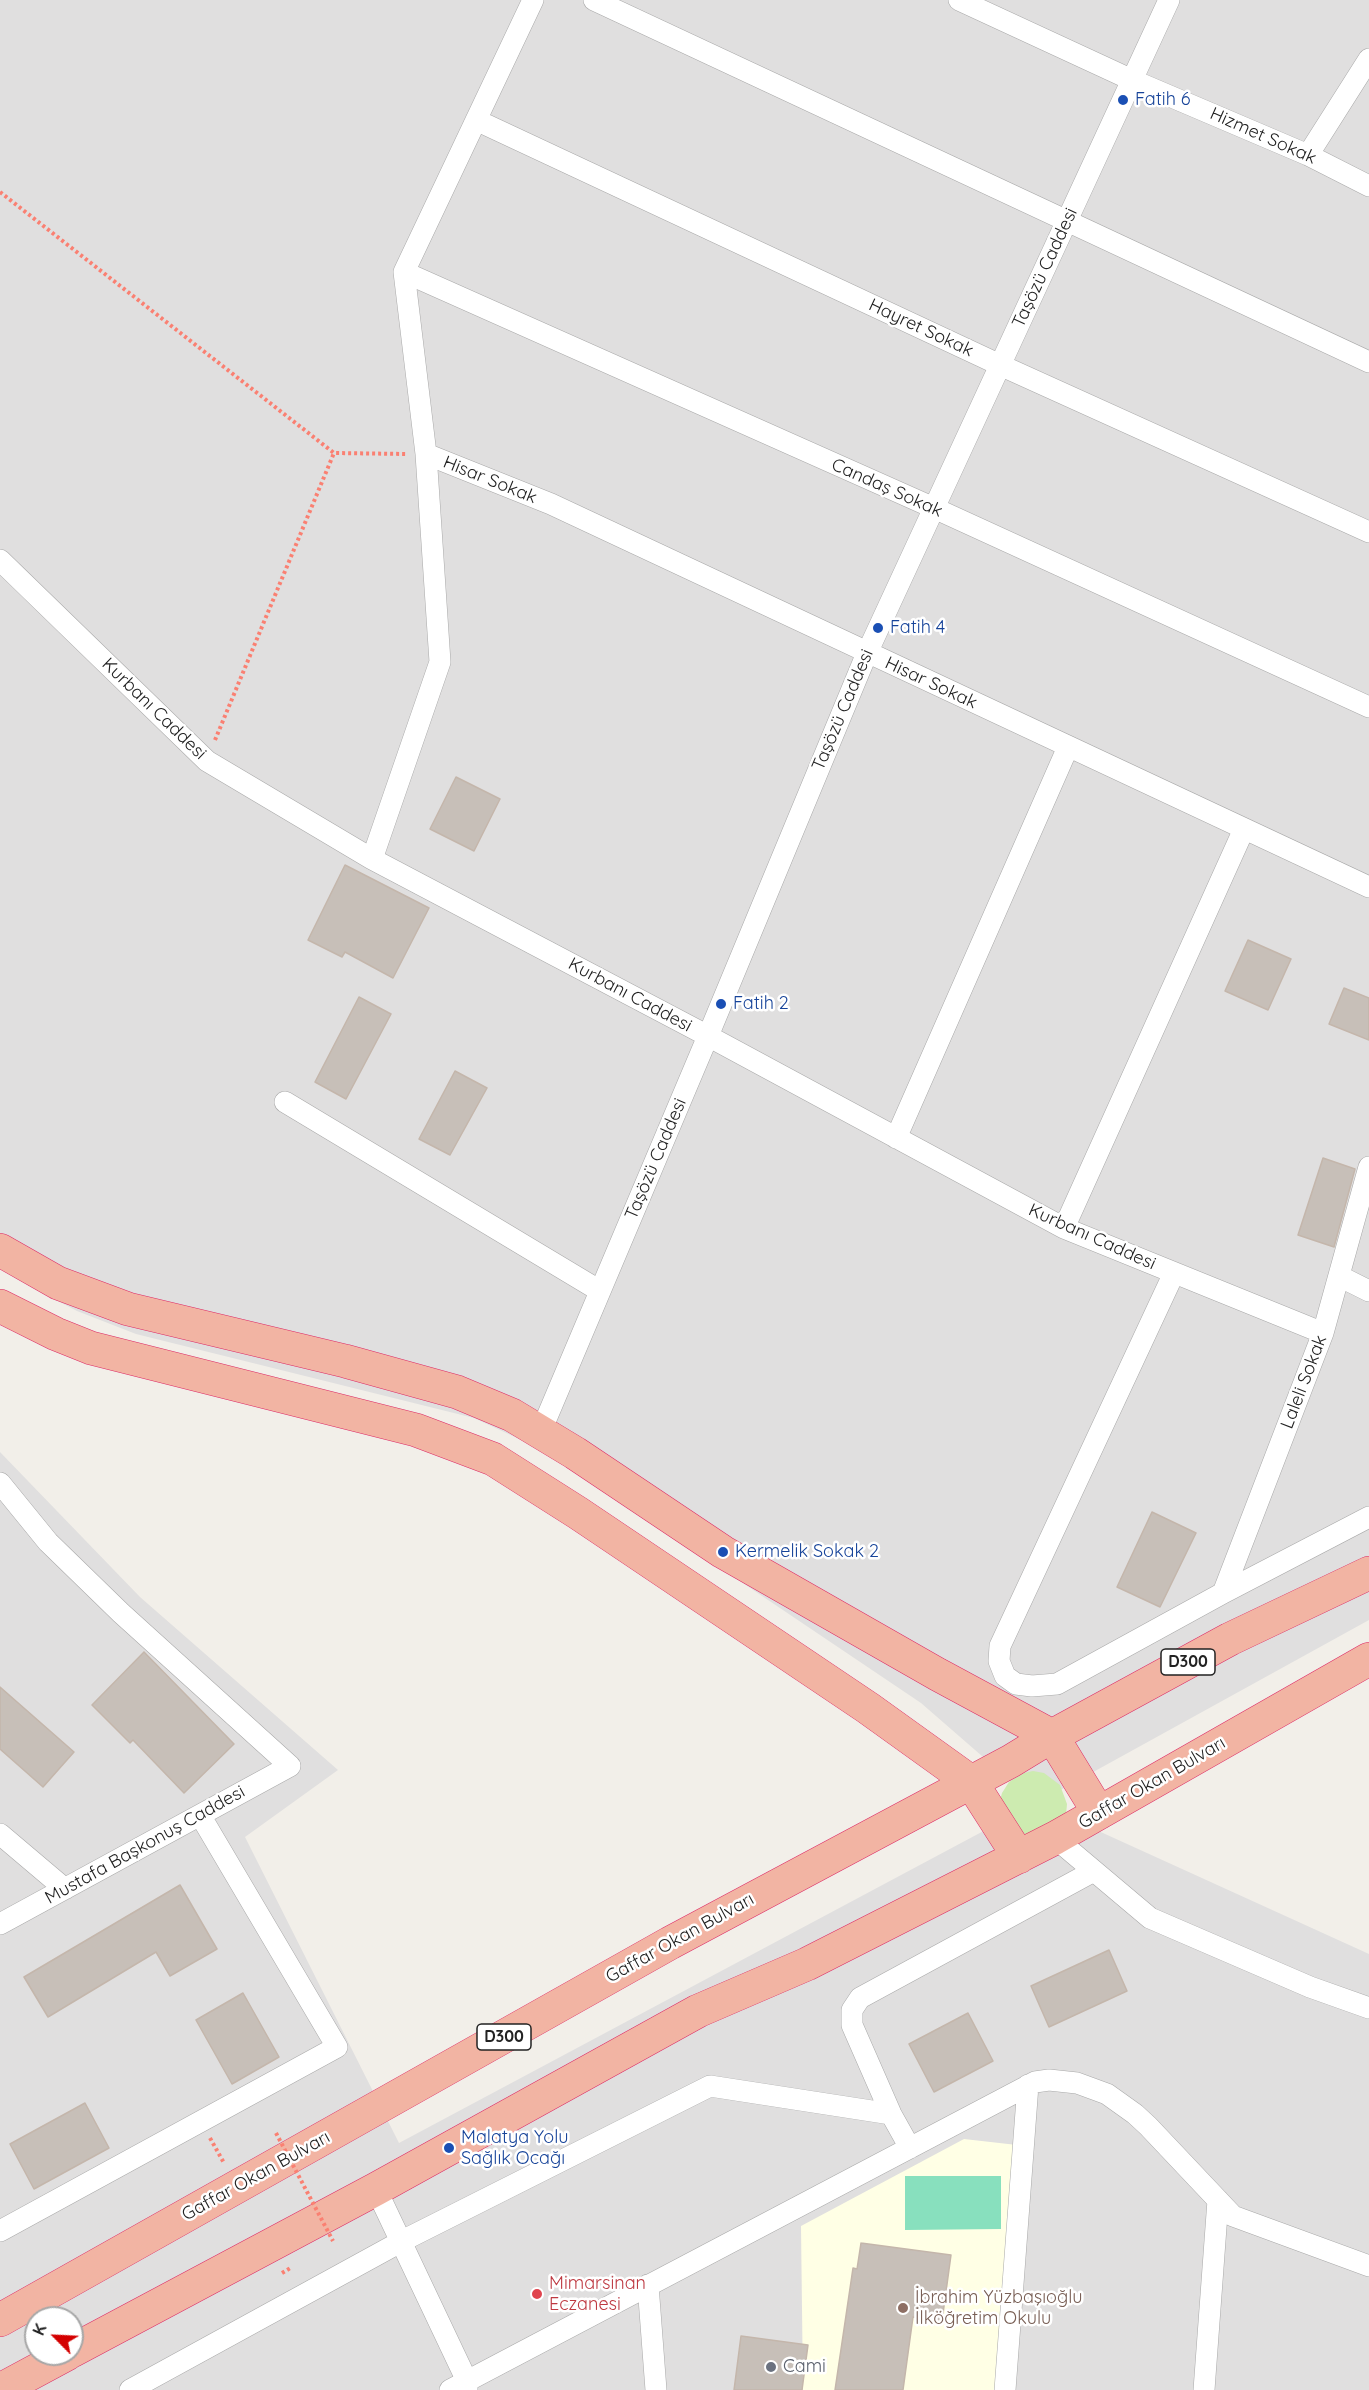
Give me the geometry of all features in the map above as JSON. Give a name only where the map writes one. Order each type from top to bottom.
[{"type":"highway","points":[[0,1250],[58,1283],[93,1298],[128,1309],[345,1361],[457,1392],[512,1415],[541,1431],[723,1552],[937,1674],[1052,1736],[1099,1813]]},
{"type":"highway","points":[[0,1306],[56,1334],[91,1348],[416,1430],[493,1459],[579,1513],[868,1708],[971,1782],[1018,1857]]},
{"type":"highway","name":"Gaffar Okan Bulvarı","points":[[0,2320],[670,1943],[1230,1640],[1369,1573]]},
{"type":"highway","name":"Gaffar Okan Bulvarı","points":[[84,2345],[376,2189],[698,2011],[807,1964],[1055,1838],[1369,1659]]},
{"type":"highway","points":[[0,2390],[44,2366]]},
{"type":"street","points":[[372,859],[440,662],[426,454],[404,272],[533,0]]},
{"type":"street","points":[[594,0],[1369,362]]},
{"type":"street","name":"Hizmet Sokak","points":[[959,0],[1132,80],[1308,155],[1369,186]]},
{"type":"street","name":"Taşözü Caddesi","points":[[541,1431],[867,653],[1169,0]]},
{"type":"street","points":[[1308,155],[1369,58]]},
{"type":"street","name":"Hayret Sokak","points":[[476,120],[1000,365],[1369,532]]},
{"type":"street","name":"Candaş Sokak","points":[[404,272],[934,508],[1369,707]]},
{"type":"street","name":"Hisar Sokak","points":[[426,454],[551,504],[1369,887]]},
{"type":"street","name":"Kurbanı Caddesi","points":[[0,560],[207,761],[372,859],[708,1036],[1064,1228],[1323,1333]]},
{"type":"street","points":[[896,1138],[1068,747]]},
{"type":"street","points":[[1064,1228],[1244,829]]},
{"type":"street","points":[[285,1102],[600,1291]]},
{"type":"street","name":"Laleli Sokak","points":[[1223,1593],[1323,1333],[1369,1167]]},
{"type":"street","points":[[1174,1273],[1005,1634],[1000,1646],[999,1661],[1005,1676],[1016,1684],[1044,1686],[1057,1684],[1223,1593],[1369,1517]]},
{"type":"street","points":[[1339,1276],[1369,1291]]},
{"type":"street","name":"Mustafa Başkonuş Caddesi","points":[[0,1483],[48,1542],[121,1613],[290,1766],[0,1924]]},
{"type":"street","points":[[0,2231],[337,2047],[200,1815]]},
{"type":"street","points":[[0,1834],[65,1889]]},
{"type":"street","points":[[1055,1838],[1092,1872],[1150,1918],[1310,1987],[1369,2008]]},
{"type":"street","points":[[910,2148],[891,2114],[852,2025],[852,2010],[860,1998],[1092,1872]]},
{"type":"street","points":[[376,2189],[402,2241],[461,2387],[648,2285],[1035,2082],[1077,2083],[1107,2094],[1142,2120],[1233,2216],[1369,2266]]},
{"type":"street","points":[[1005,2390],[1028,2085]]},
{"type":"street","points":[[130,2390],[402,2241],[710,2086],[891,2114]]},
{"type":"street","points":[[1204,2390],[1218,2200]]},
{"type":"street","points":[[648,2285],[656,2390]]},
{"type":"path","points":[[0,192],[334,453],[426,454]]},
{"type":"path","points":[[207,761],[334,453]]},
{"type":"path","points":[[200,2122],[237,2186]]},
{"type":"path","points":[[276,2133],[333,2241]]},
{"type":"path","points":[[269,2246],[295,2300]]},
{"type":"shaded area","points":[[0,0],[1369,0],[1369,1620],[1037,1803],[1369,1954],[1369,2390],[0,2390],[0,1452],[140,1597],[338,1770],[245,1837],[399,2143],[1036,1803],[921,1703],[572,1468],[530,1444],[474,1418],[136,1334],[77,1311],[33,1288],[0,1266]]},
{"type":"shaded area","name":"İbrahim Yüzbaşıoğlu İlköğretim Okulu","points":[[964,2139],[1017,2145],[998,2390],[803,2390],[801,2226]]},
{"type":"green space","points":[[1033,1771],[1044,1773],[1060,1785],[1067,1804],[1066,1815],[1053,1833],[1019,1836],[999,1804],[1002,1793],[1009,1782],[1024,1773]]},
{"type":"green space","points":[[905,2176],[1001,2176],[1001,2229],[905,2230]]},
{"type":"building","points":[[456,777],[500,799],[474,851],[430,829]]},
{"type":"building","points":[[345,865],[429,908],[393,978],[345,952],[342,957],[308,940]]},
{"type":"building","points":[[1248,940],[1291,959],[1268,1010],[1225,991]]},
{"type":"building","points":[[1344,988],[1369,998],[1369,1040],[1329,1024]]},
{"type":"building","points":[[359,997],[391,1014],[346,1099],[315,1082]]},
{"type":"building","points":[[455,1071],[487,1088],[450,1155],[419,1139]]},
{"type":"building","points":[[1323,1158],[1355,1169],[1334,1247],[1298,1235]]},
{"type":"building","points":[[1152,1512],[1196,1533],[1160,1607],[1117,1587]]},
{"type":"building","points":[[144,1652],[234,1744],[184,1793],[133,1740],[130,1743],[92,1705]]},
{"type":"building","points":[[0,1687],[74,1752],[43,1787],[0,1749]]},
{"type":"building","points":[[180,1885],[217,1949],[170,1976],[156,1952],[48,2017],[24,1977]]},
{"type":"building","points":[[1109,1950],[1127,1991],[1049,2027],[1031,1986]]},
{"type":"building","points":[[243,1993],[279,2057],[232,2084],[196,2020]]},
{"type":"building","points":[[968,2013],[993,2061],[934,2092],[909,2044]]},
{"type":"building","points":[[85,2103],[109,2148],[34,2189],[10,2144]]},
{"type":"building","points":[[861,2243],[951,2255],[942,2321],[913,2317],[903,2390],[835,2390],[853,2268],[857,2269]]},
{"type":"building","name":"Cami","points":[[741,2336],[808,2345],[802,2390],[734,2390]]},
{"type":"place","name":"Fatih 6","points":[[1123,100]]},
{"type":"place","name":"Fatih 4","points":[[878,628]]},
{"type":"place","name":"Fatih 2","points":[[721,1004]]},
{"type":"place","name":"Kermelik Sokak 2","points":[[723,1552]]},
{"type":"place","name":"Malatya Yolu Sağlık Ocağı","points":[[449,2148]]},
{"type":"place","name":"Mimarsinan Eczanesi","points":[[537,2294]]},
{"type":"place","name":"İbrahim Yüzbaşıoğlu İlköğretim Okulu","points":[[903,2308]]},
{"type":"place","name":"Cami","points":[[771,2367]]}]
